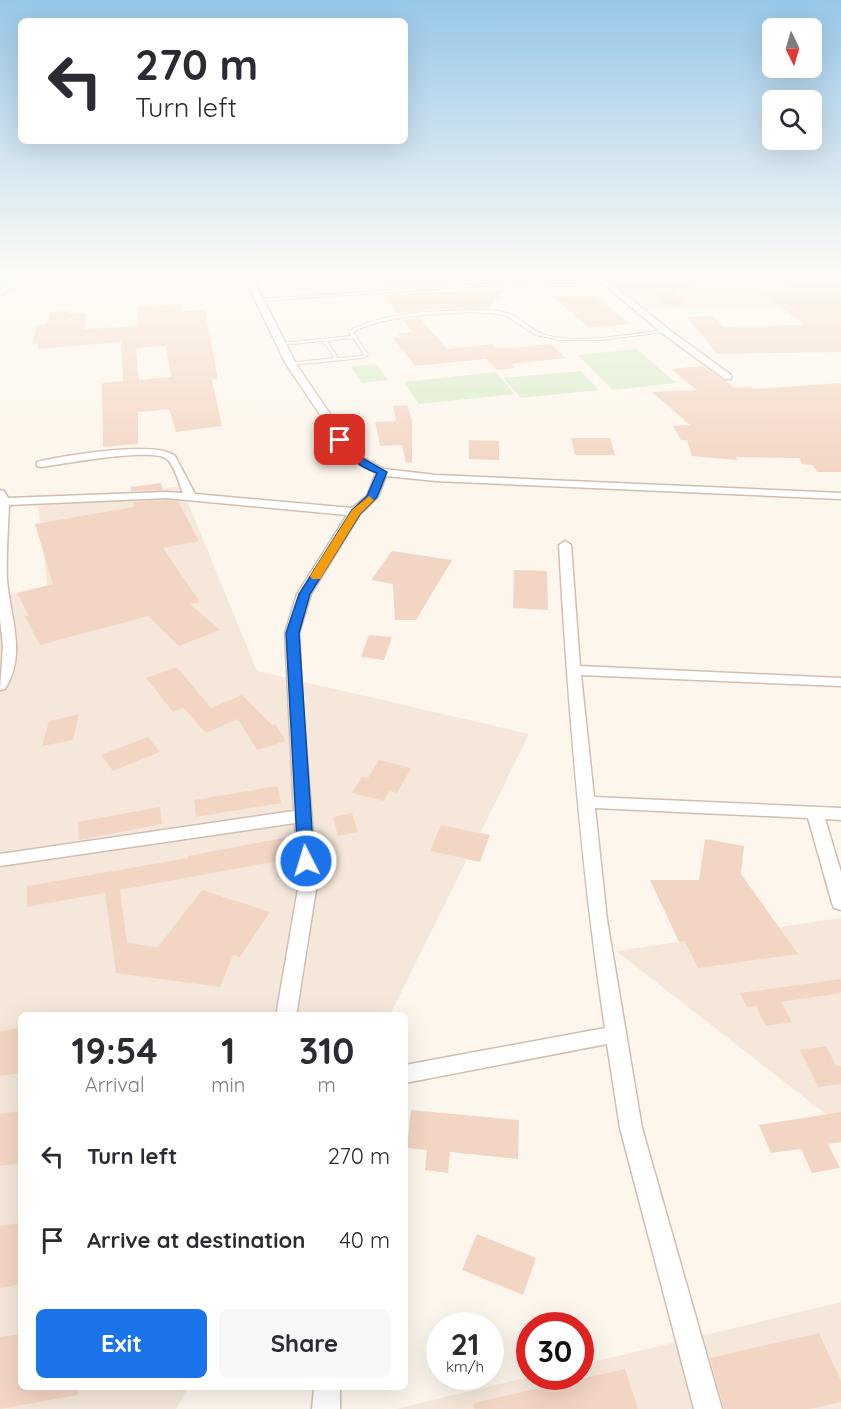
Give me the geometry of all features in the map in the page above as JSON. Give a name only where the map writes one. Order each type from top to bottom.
[{"type":"street","points":[[279,341],[291,364],[354,457],[382,472],[436,477],[841,496]]},
{"type":"street","points":[[678,341],[728,377]]},
{"type":"street","points":[[41,464],[143,452],[160,453],[168,455],[173,462],[190,496]]},
{"type":"street","points":[[287,1012],[308,883],[292,633],[304,594],[355,512],[372,497],[382,472]]},
{"type":"street","points":[[0,686],[9,667],[11,652],[1,580],[1,498],[190,496],[355,512]]},
{"type":"street","points":[[565,544],[573,670],[598,920],[631,1128],[708,1409]]},
{"type":"street","points":[[573,670],[841,681]]},
{"type":"street","points":[[586,802],[841,814]]},
{"type":"street","points":[[815,812],[841,903]]},
{"type":"street","points":[[0,860],[302,816]]},
{"type":"street","points":[[408,1073],[616,1034]]},
{"type":"street","points":[[327,1390],[327,1409]]},
{"type":"lane","points":[[281,345],[318,341]]},
{"type":"lane","points":[[324,341],[337,360]]},
{"type":"lane","points":[[291,364],[366,355],[356,341]]},
{"type":"shaded area","points":[[181,486],[257,671],[529,734],[391,1012],[18,1012],[18,1390],[187,1390],[176,1409],[0,1409],[0,594],[48,592],[38,506]]},
{"type":"shaded area","points":[[841,918],[841,1126],[616,951]]},
{"type":"shaded area","points":[[841,1302],[841,1409],[396,1409],[475,1390],[504,1390],[504,1383],[516,1380],[516,1390],[594,1390],[594,1362]]},
{"type":"green space","points":[[637,349],[676,383],[613,390],[577,355]]},
{"type":"green space","points":[[376,364],[388,380],[362,383],[351,367]]},
{"type":"green space","points":[[580,371],[599,390],[521,398],[503,378]]},
{"type":"green space","points":[[496,372],[515,394],[419,404],[404,382]]},
{"type":"building","points":[[33,341],[211,341],[218,379],[212,380],[222,426],[176,432],[169,409],[138,412],[138,444],[103,447],[102,383],[123,381],[121,342],[38,349],[38,344],[32,344]],"holes":[[[166,346],[171,377],[139,380],[136,348]]]},
{"type":"building","points":[[395,341],[440,341],[448,349],[493,344],[497,349],[551,344],[566,358],[511,364],[515,368],[497,370],[486,359],[415,366]]},
{"type":"building","points":[[706,341],[841,341],[841,352],[717,354]]},
{"type":"building","points":[[703,366],[735,388],[752,387],[754,389],[841,383],[841,472],[817,472],[813,465],[802,464],[799,458],[736,457],[737,460],[692,456],[687,440],[681,440],[673,426],[690,425],[652,392],[697,390],[671,369]]},
{"type":"building","points":[[407,405],[412,420],[412,462],[406,463],[402,445],[380,446],[375,422],[396,421],[393,406]]},
{"type":"building","points":[[571,438],[610,438],[615,455],[575,455]]},
{"type":"building","points":[[469,440],[499,441],[499,460],[469,459]]},
{"type":"building","points":[[161,483],[163,490],[131,491],[131,487]]},
{"type":"building","points":[[178,501],[199,541],[163,548],[200,602],[190,604],[220,630],[179,646],[148,616],[40,645],[25,616],[29,616],[17,593],[53,584],[35,524],[134,507],[133,502]]},
{"type":"building","points":[[392,551],[452,560],[416,620],[395,620],[393,584],[371,580]]},
{"type":"building","points":[[514,570],[547,571],[548,610],[513,608]]},
{"type":"building","points":[[369,635],[392,637],[384,660],[361,657]]},
{"type":"building","points":[[177,667],[211,708],[242,695],[272,725],[275,724],[286,741],[257,750],[238,719],[206,733],[183,708],[173,712],[146,678]]},
{"type":"building","points":[[79,714],[73,740],[42,746],[49,721]]},
{"type":"building","points":[[148,737],[160,752],[113,771],[101,755]]},
{"type":"building","points":[[379,760],[411,768],[397,793],[389,791],[384,801],[352,793],[362,777],[368,778]]},
{"type":"building","points":[[278,786],[281,803],[196,817],[194,800]]},
{"type":"building","points":[[160,807],[162,824],[79,840],[78,822]]},
{"type":"building","points":[[352,813],[358,832],[338,836],[333,817]]},
{"type":"building","points":[[441,825],[490,835],[480,862],[430,851]]},
{"type":"building","points":[[288,837],[294,858],[120,890],[127,943],[158,947],[202,890],[270,912],[240,957],[233,955],[220,987],[116,973],[105,893],[27,907],[27,886],[188,858],[188,856]]},
{"type":"building","points":[[705,839],[744,846],[741,874],[798,954],[698,968],[685,941],[679,942],[650,880],[699,880]]},
{"type":"building","points":[[841,979],[841,993],[781,1002],[792,1022],[766,1026],[756,1006],[747,1007],[740,993]]},
{"type":"building","points":[[18,1028],[18,1073],[0,1076],[0,1031]]},
{"type":"building","points":[[826,1046],[836,1066],[841,1066],[841,1084],[818,1087],[800,1050]]},
{"type":"building","points":[[411,1110],[519,1120],[518,1159],[450,1152],[448,1173],[425,1170],[427,1150],[408,1148]]},
{"type":"building","points":[[18,1111],[18,1163],[0,1166],[0,1114]]},
{"type":"building","points":[[841,1112],[841,1142],[828,1144],[840,1168],[812,1173],[801,1149],[771,1153],[759,1125]]},
{"type":"building","points":[[18,1223],[18,1285],[0,1288],[0,1226]]},
{"type":"building","points":[[477,1234],[536,1258],[523,1295],[462,1270]]},
{"type":"building","points":[[819,1333],[841,1381],[841,1402],[809,1409],[724,1409],[710,1358]]},
{"type":"building","points":[[18,1334],[18,1390],[77,1390],[78,1395],[0,1409],[0,1337]]},
{"type":"building","points":[[625,1369],[638,1409],[474,1409],[473,1403],[531,1390],[594,1390],[594,1376]]},
{"type":"slow traffic","points":[[316,576],[355,512],[369,500]]},
{"type":"route","points":[[306,861],[292,633],[304,594],[355,512],[372,497],[382,472],[354,457],[340,440]]}]
